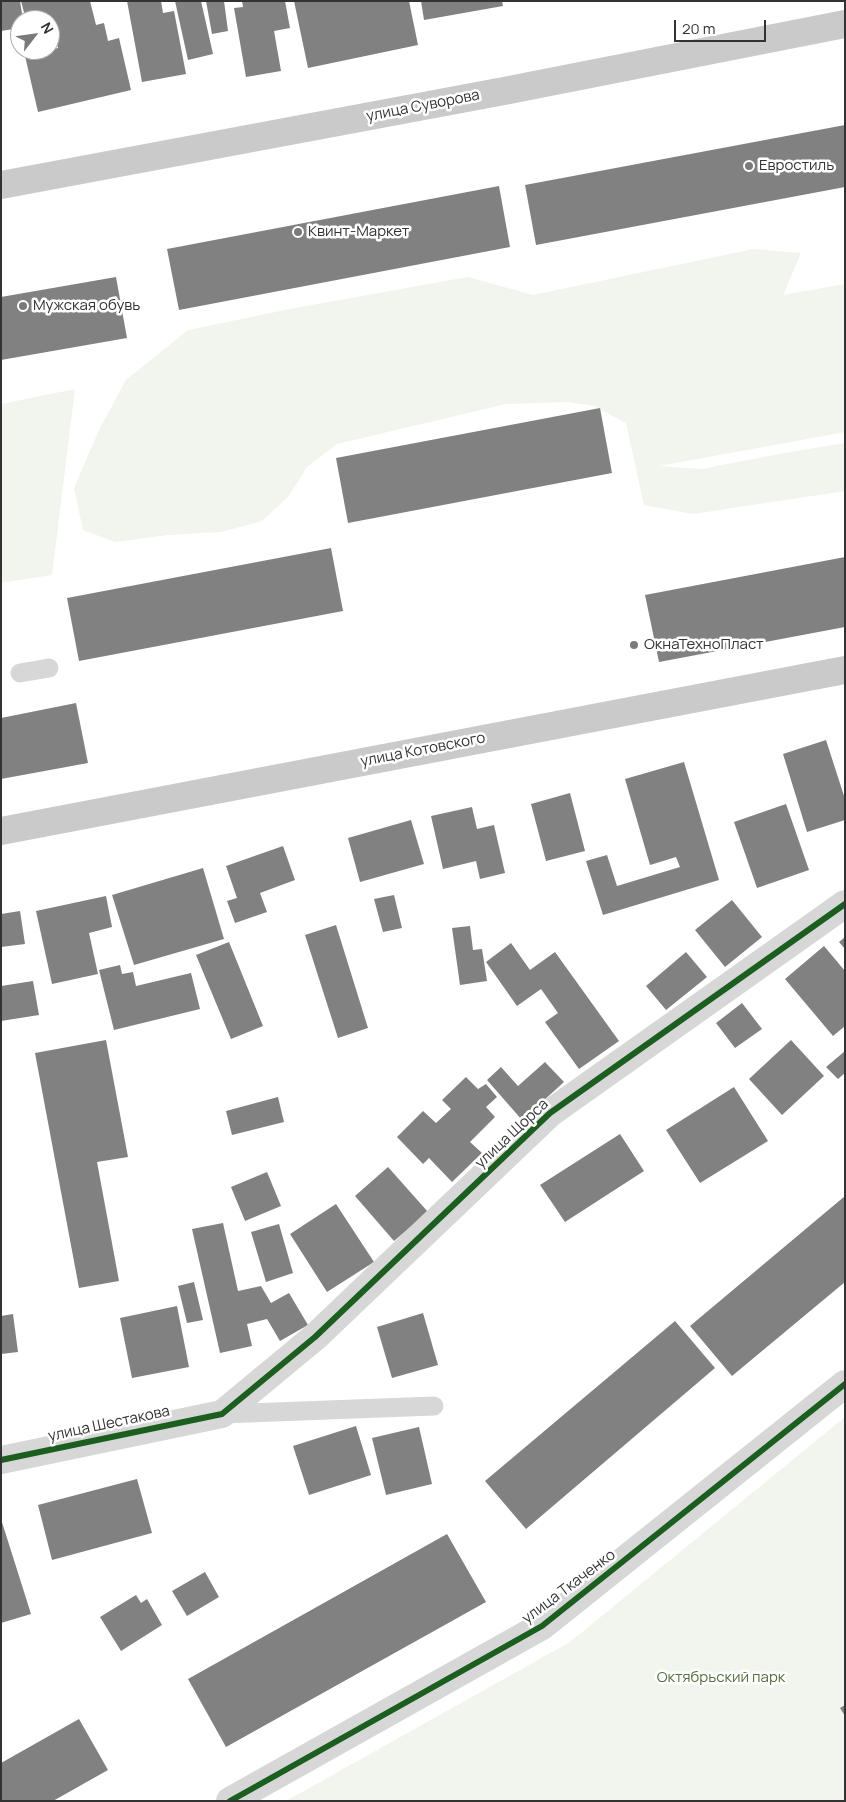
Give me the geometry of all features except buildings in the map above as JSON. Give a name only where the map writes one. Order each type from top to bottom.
[{"type":"main road","name":"улица Суворова","points":[[1,185],[494,93],[845,24]]},
{"type":"main road","name":"улица Котовского","points":[[1,831],[845,670]]},
{"type":"street","name":"улица Щорса","points":[[222,1414],[315,1337],[550,1113],[845,904]]},
{"type":"street","name":"улица Ткаченко","points":[[230,1801],[542,1626],[845,1384]]},
{"type":"street","name":"улица Шестакова","points":[[1,1460],[222,1414]]},
{"type":"lane","points":[[20,673],[49,668]]},
{"type":"lane","points":[[222,1414],[434,1406]]},
{"type":"green space","points":[[754,249],[801,253],[783,295],[845,284],[845,432],[659,466],[702,469],[845,443],[845,491],[693,514],[644,505],[626,423],[594,406],[568,402],[506,404],[337,444],[307,467],[288,497],[262,521],[221,532],[168,535],[115,542],[83,530],[74,488],[100,428],[126,380],[188,330],[295,308],[468,277],[533,295]]},
{"type":"green space","points":[[75,389],[52,575],[1,583],[1,404]]},
{"type":"green space","name":"Октябрьский парк","points":[[845,1417],[845,1801],[286,1801],[570,1642]]},
{"type":"cycle path","points":[[1,1460],[222,1414],[315,1337],[550,1113],[845,904]]},
{"type":"cycle path","points":[[230,1801],[542,1626],[845,1384]]},
{"type":"place","name":"Евростиль","points":[[749,166]]},
{"type":"place","name":"Квинт-Маркет","points":[[298,232]]},
{"type":"place","name":"Мужская обувь","points":[[23,306]]},
{"type":"place","name":"ОкнаТехноПласт","points":[[634,645]]}]
